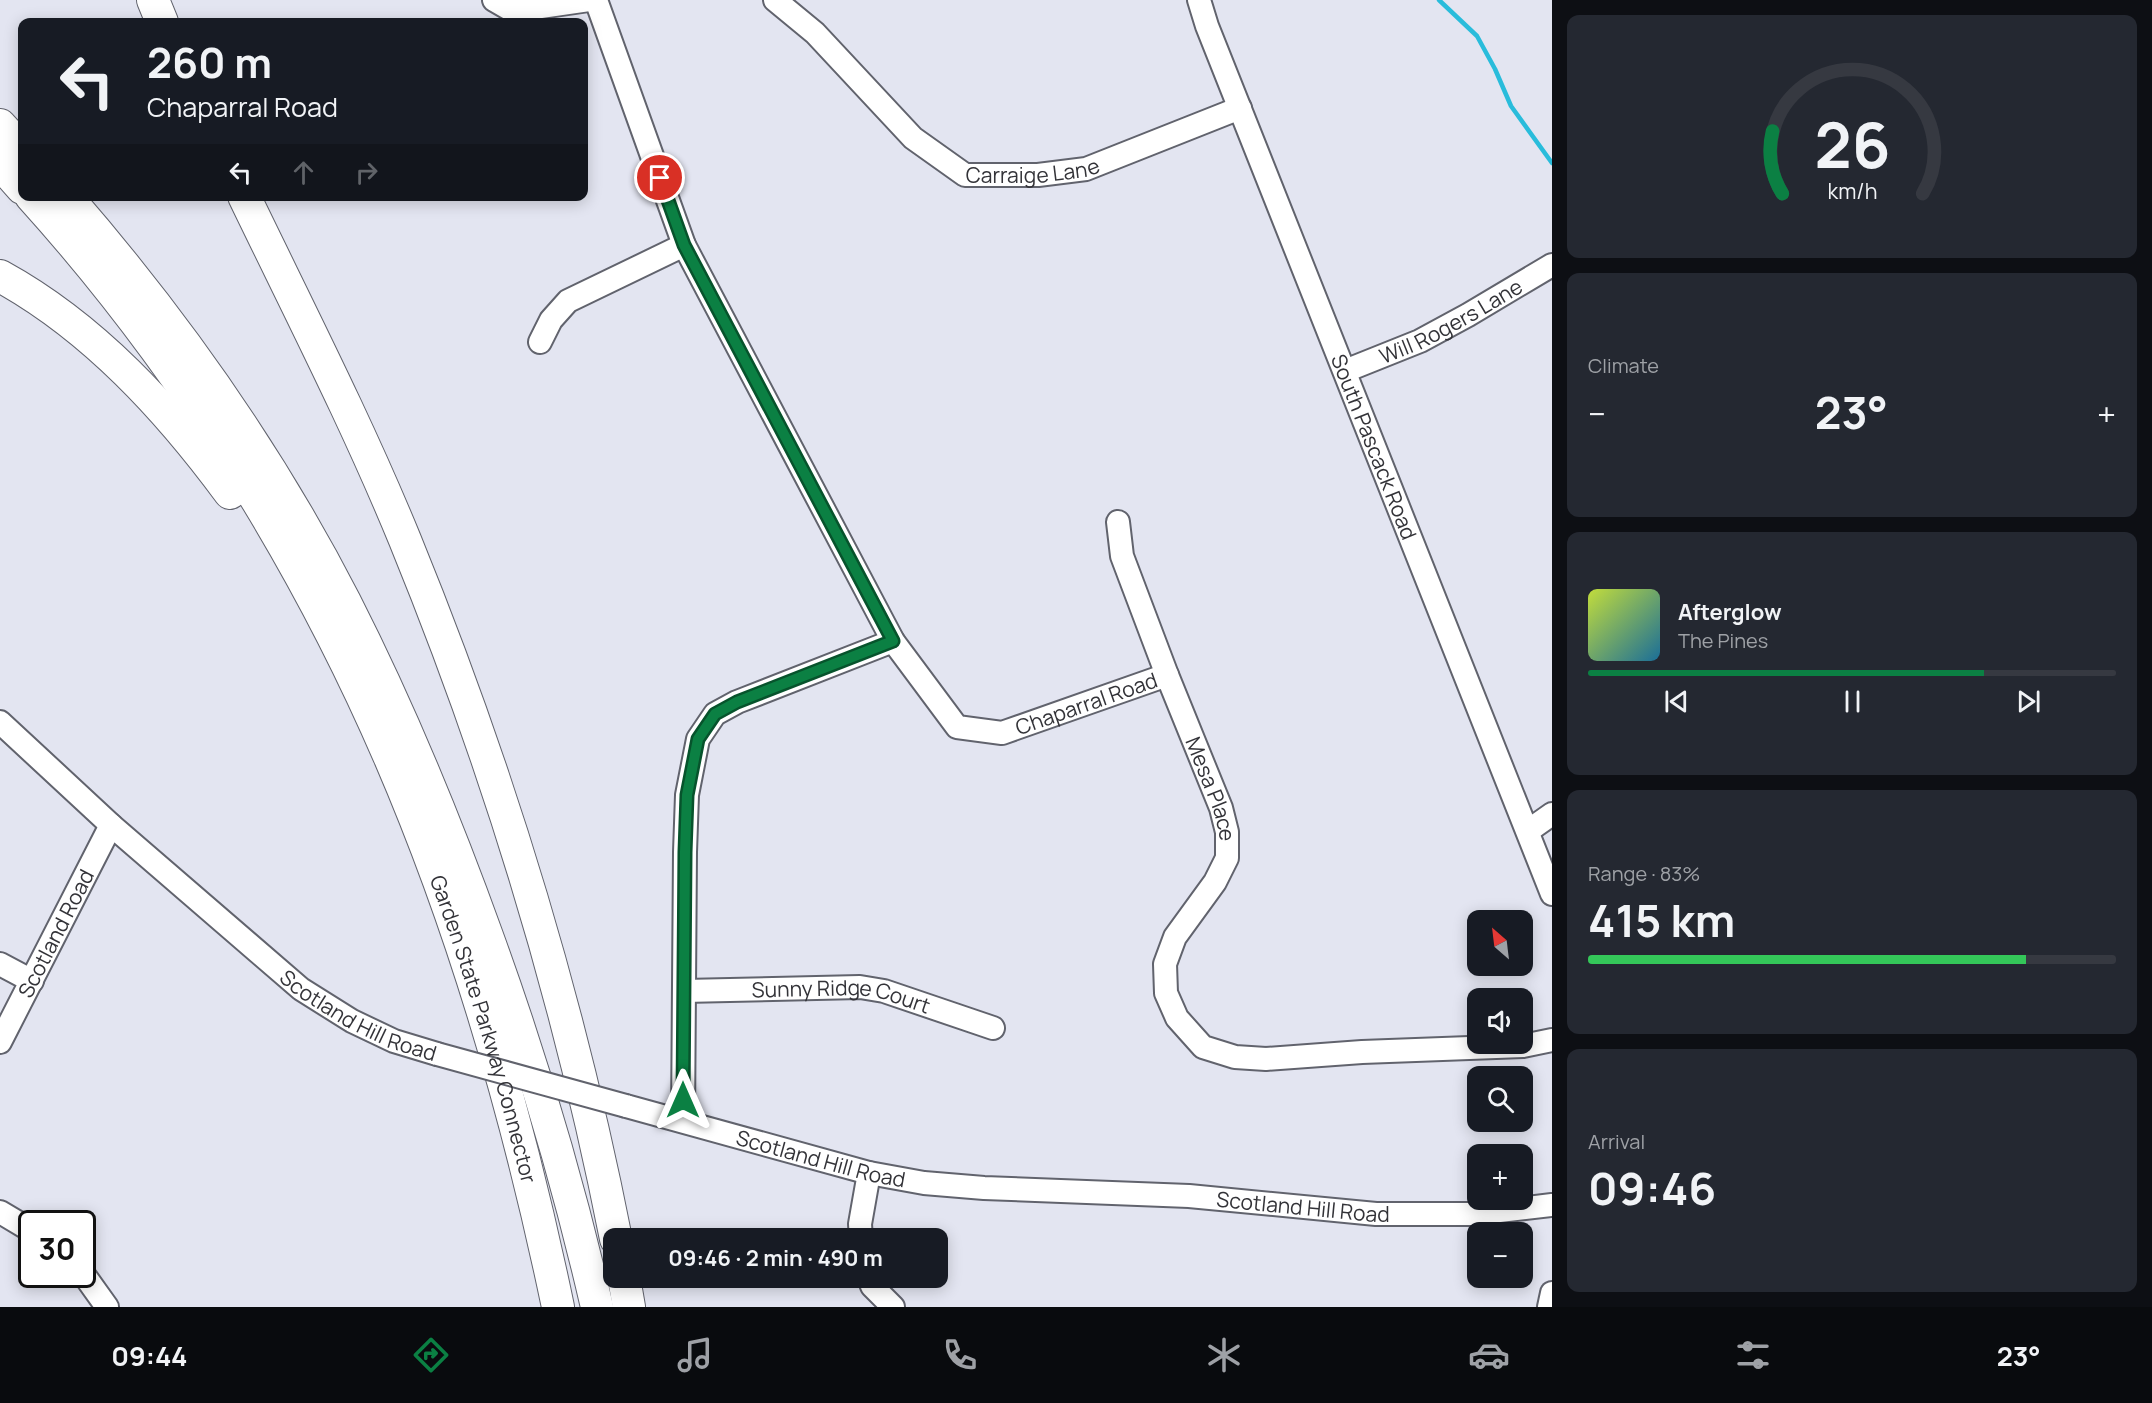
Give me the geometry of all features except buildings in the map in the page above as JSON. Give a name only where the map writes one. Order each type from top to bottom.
[{"type":"highway","points":[[153,0],[160,18]]},
{"type":"highway","points":[[177,0],[183,18]]},
{"type":"highway","points":[[0,125],[18,145]]},
{"type":"highway","points":[[0,163],[18,183]]},
{"type":"highway","points":[[35,201],[143,333],[237,468],[319,610],[359,688],[390,758]]},
{"type":"highway","points":[[70,201],[131,273],[229,407],[294,511],[344,600],[368,650],[435,800],[497,965],[562,1168],[597,1307]]},
{"type":"highway","points":[[246,201],[360,437],[391,508],[433,610],[482,745],[548,956],[589,1116],[614,1228]]},
{"type":"highway","points":[[0,276],[50,308],[111,358],[168,416],[205,460],[237,501],[268,548],[390,758]]},
{"type":"highway","name":"Garden State Parkway Connector","points":[[390,758],[435,870],[483,1015],[528,1173],[558,1307]]},
{"type":"highway","points":[[626,1288],[629,1307]]},
{"type":"street","points":[[494,0],[513,11],[589,0]]},
{"type":"street","name":"Chaparral Road","points":[[596,0],[684,245],[893,641],[957,727],[1002,734],[1167,675]]},
{"type":"street","name":"Carraige Lane","points":[[775,0],[815,33],[913,138],[965,175],[1038,176],[1086,169],[1240,108]]},
{"type":"street","name":"South Pascack Road","points":[[1198,0],[1552,894]]},
{"type":"street","points":[[540,342],[551,320],[568,301],[684,245]]},
{"type":"street","name":"Will Rogers Lane","points":[[1345,371],[1420,341],[1552,265]]},
{"type":"street","name":"Mesa Place","points":[[1118,522],[1122,556],[1221,808],[1227,832],[1227,858],[1215,882],[1175,937],[1165,964],[1166,993],[1177,1018],[1203,1047],[1235,1057],[1266,1059],[1362,1052],[1523,1046],[1552,1040]]},
{"type":"street","points":[[683,1121],[687,795],[698,739],[715,714],[737,702],[893,641]]},
{"type":"street","name":"Scotland Hill Road","points":[[0,722],[111,825],[301,989],[352,1021],[394,1041],[869,1173],[924,1183],[1189,1197],[1376,1214],[1474,1214],[1552,1205]]},
{"type":"street","points":[[1528,831],[1552,814]]},
{"type":"street","name":"Scotland Road","points":[[0,1042],[111,825]]},
{"type":"street","points":[[0,964],[32,981]]},
{"type":"street","name":"Sunny Ridge Court","points":[[684,991],[860,987],[884,991],[993,1028]]},
{"type":"street","points":[[860,1228],[869,1173]]},
{"type":"street","points":[[0,1212],[18,1223]]},
{"type":"street","points":[[93,1288],[107,1307]]},
{"type":"street","points":[[874,1288],[893,1307]]},
{"type":"street","points":[[1549,1307],[1552,1293]]},
{"type":"waterway","points":[[1439,0],[1477,36],[1511,106],[1552,163]]},
{"type":"route","points":[[660,178],[684,245],[893,641],[737,702],[715,714],[698,739],[687,795],[683,1100]]}]
